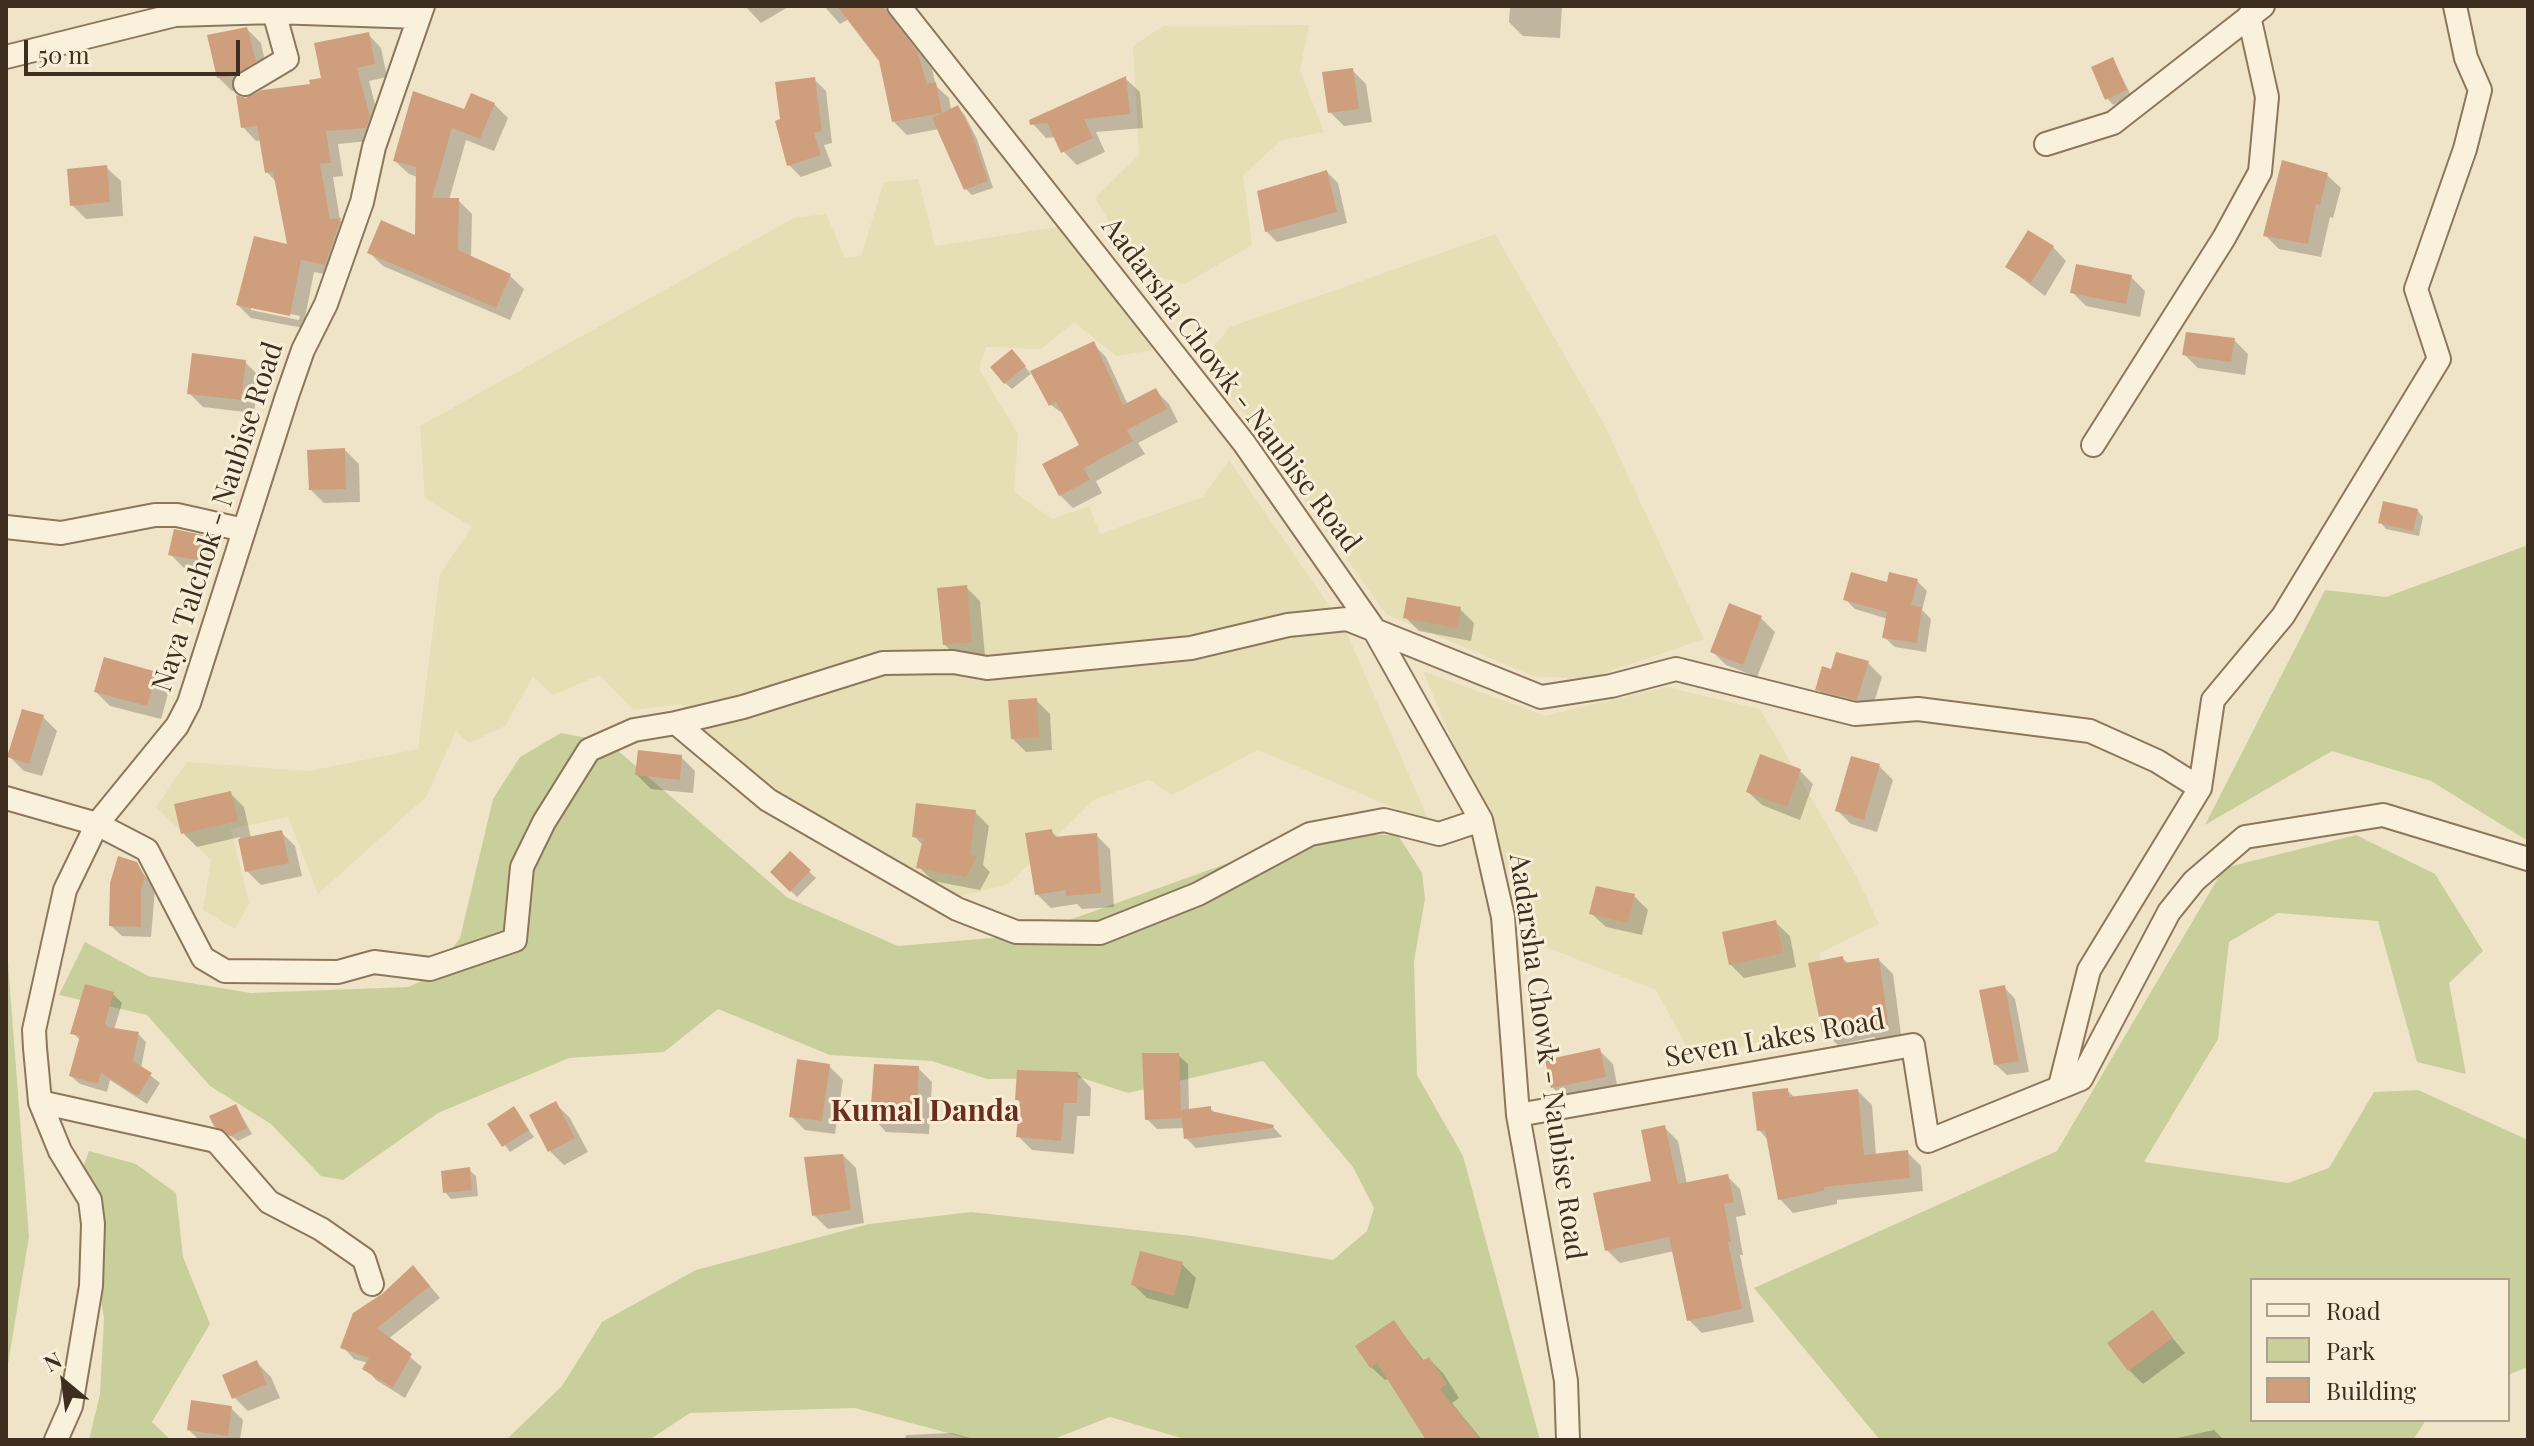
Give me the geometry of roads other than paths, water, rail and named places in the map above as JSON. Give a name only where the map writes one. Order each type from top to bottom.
[{"type":"street","name":"Aadarsha Chowk - Naubise Road","points":[[899,6],[1244,443],[1372,626],[1481,820],[1503,917],[1518,1115],[1566,1381],[1568,1440]]},
{"type":"street","points":[[2060,1086],[2089,970],[2200,788],[2213,700],[2283,616],[2439,359],[2427,333],[2416,289],[2465,149],[2480,90],[2466,58],[2455,6]]},
{"type":"street","points":[[6,57],[175,15],[420,11]]},
{"type":"street","name":"Naya Talchok - Naubise Road","points":[[56,1440],[74,1391],[91,1286],[93,1224],[90,1200],[60,1151],[40,1102],[34,1030],[65,890],[97,824],[177,726],[189,703],[303,350],[326,304],[362,202],[374,147],[420,11]]},
{"type":"street","points":[[2046,144],[2113,123],[2256,11]]},
{"type":"street","points":[[2093,445],[2224,238],[2260,172],[2267,97],[2256,11]]},
{"type":"street","points":[[245,84],[287,59],[274,12]]},
{"type":"street","points":[[6,527],[61,533],[155,515],[177,515],[244,530]]},
{"type":"street","points":[[6,798],[97,824],[147,850],[203,958],[225,971],[338,972],[374,962],[430,969],[515,940],[522,867],[544,822],[589,750],[634,730],[743,707],[883,663],[953,662],[987,668],[1191,648],[1288,625],[1347,619],[1372,626],[1541,697],[1611,686],[1676,669],[1719,677],[1855,714],[1918,709],[2090,731],[2157,761],[2200,788]]},
{"type":"street","points":[[676,723],[768,800],[957,909],[1016,932],[1100,933],[1198,894],[1310,834],[1384,820],[1439,834],[1481,820]]},
{"type":"street","name":"Seven Lakes Road","points":[[1518,1115],[1913,1045],[1928,1141],[2081,1079],[2169,912],[2194,881],[2245,837],[2383,815],[2528,859]]},
{"type":"street","points":[[40,1102],[216,1141],[269,1202],[321,1229],[364,1259],[372,1284]]},
{"type":"district","name":"Kumal Danda","points":[[925,1112]]}]
